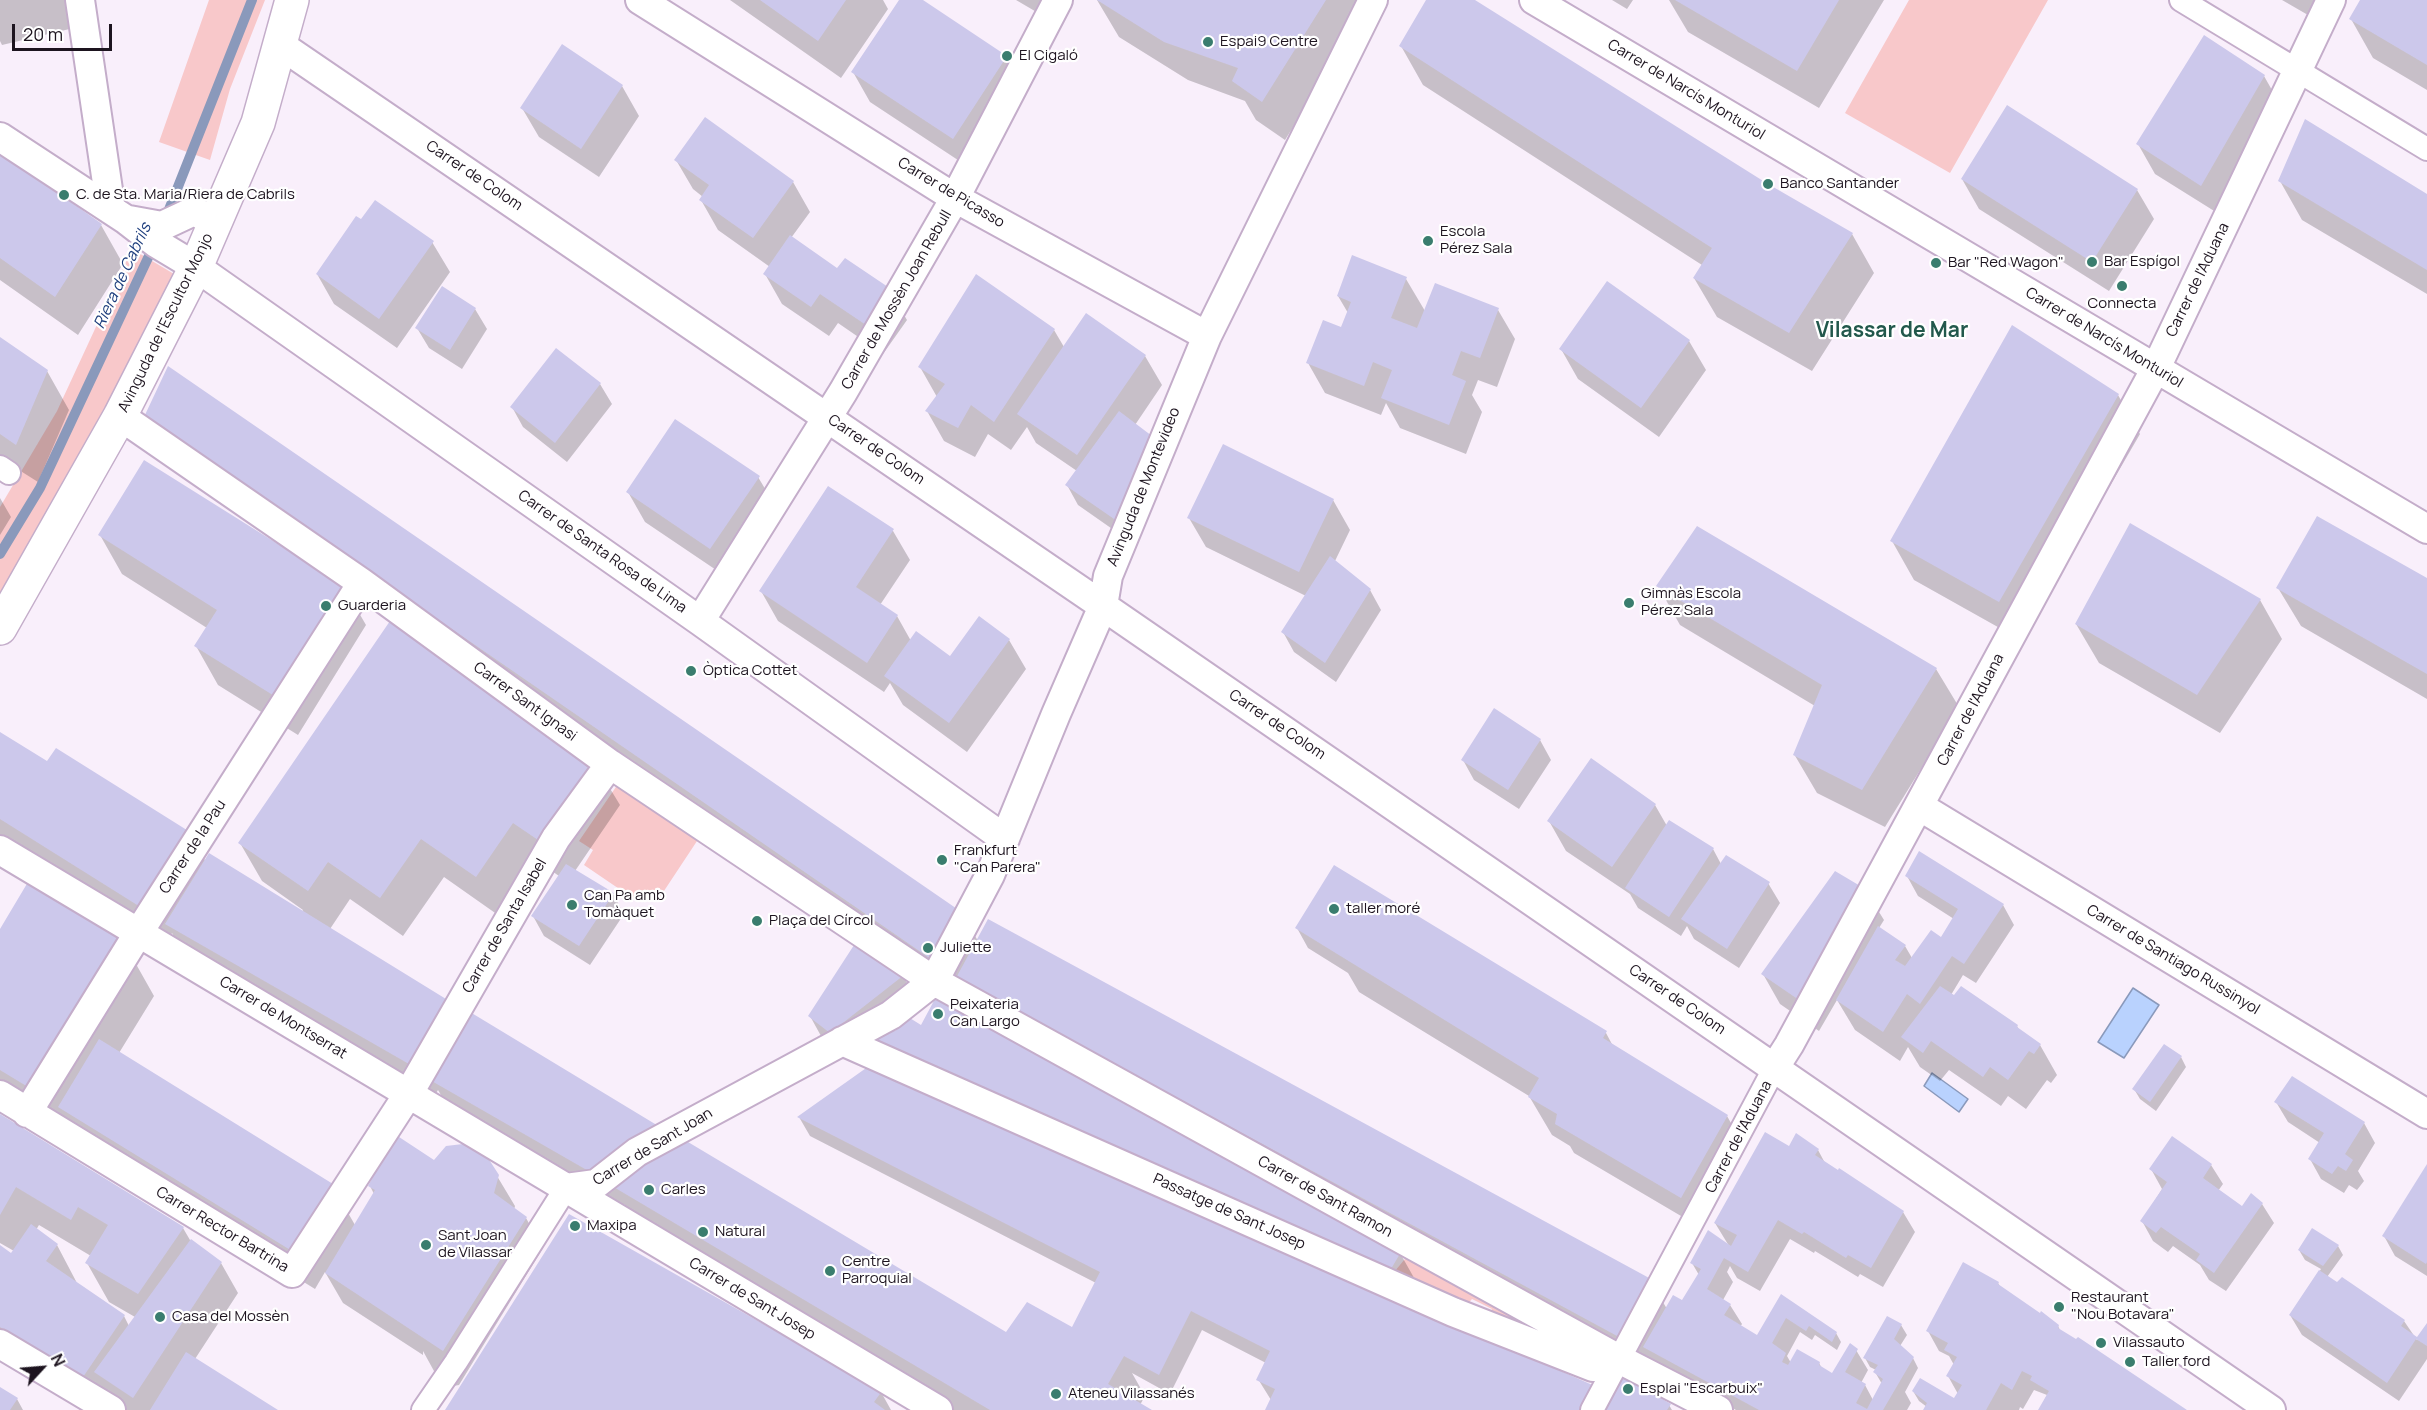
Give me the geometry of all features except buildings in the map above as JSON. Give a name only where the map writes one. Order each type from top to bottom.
[{"type":"street","points":[[80,0],[118,215],[162,226],[194,211],[215,222]]},
{"type":"street","name":"Avinguda de l'Escultor Monjo","points":[[0,628],[120,416],[196,267],[258,123],[292,0]]},
{"type":"street","name":"Carrer de Picasso","points":[[640,0],[955,198],[1207,336]]},
{"type":"street","name":"Carrer de Mossèn Joan Rebull","points":[[700,621],[827,417],[955,198],[1058,0]]},
{"type":"street","name":"Avinguda de Montevideo","points":[[934,981],[990,875],[1103,606],[1108,576],[1207,336],[1374,0]]},
{"type":"street","name":"Carrer de Narcís Monturiol","points":[[1534,0],[2427,529]]},
{"type":"street","points":[[2181,0],[2427,149]]},
{"type":"street","name":"Carrer de l'Aduana","points":[[1592,1410],[1775,1067],[1789,1046],[2156,368],[2331,0]]},
{"type":"street","name":"Carrer de Colom","points":[[279,44],[1103,606],[2271,1410]]},
{"type":"street","name":"Carrer de Santa Rosa de Lima","points":[[0,137],[118,215],[156,243],[196,267],[700,621],[1005,839]]},
{"type":"street","name":"Carrer Sant Ignasi","points":[[120,416],[362,583],[610,764],[934,981]]},
{"type":"street","name":"Carrer de la Pau","points":[[27,1113],[139,932],[362,583]]},
{"type":"street","name":"Carrer de Santa Isabel","points":[[409,1093],[556,838],[610,764]]},
{"type":"street","name":"Carrer de Santiago Russinyol","points":[[1919,806],[2427,1114]]},
{"type":"street","name":"Carrer de Montserrat","points":[[0,850],[566,1188]]},
{"type":"street","name":"Carrer de Sant Joan","points":[[566,1188],[597,1184],[637,1152],[891,1015],[934,981]]},
{"type":"street","name":"Carrer de Sant Ramon","points":[[934,981],[1619,1359],[1718,1410]]},
{"type":"street","name":"Passatge de Sant Josep","points":[[842,1041],[1453,1312],[1593,1367],[1619,1359]]},
{"type":"street","name":"Carrer Rector Bartrina","points":[[0,1095],[292,1273],[409,1093]]},
{"type":"street","points":[[423,1410],[566,1188]]},
{"type":"street","name":"Carrer de Sant Josep","points":[[566,1188],[938,1410]]},
{"type":"street","points":[[0,1344],[111,1410]]},
{"type":"shaded area","points":[[209,0],[265,0],[230,89],[210,160],[159,142]]},
{"type":"shaded area","points":[[1909,0],[2048,0],[1950,173],[1845,113]]},
{"type":"shaded area","points":[[132,249],[174,274],[131,367],[0,597],[0,507],[57,411]]},
{"type":"shaded area","points":[[620,781],[699,838],[658,900],[640,891],[634,899],[584,865],[593,850],[579,841]]},
{"type":"shaded area","points":[[1409,1254],[1593,1352],[1486,1319],[1492,1309],[1472,1299],[1463,1309],[1390,1277]]},
{"type":"water","points":[[2133,988],[2159,1005],[2124,1058],[2098,1042]]},
{"type":"water","points":[[1932,1073],[1968,1099],[1959,1112],[1924,1086]]},
{"type":"waterway","name":"Riera de Cabrils","points":[[166,217],[252,0]]},
{"type":"waterway","name":"Riera de Cabrils","points":[[0,554],[40,488],[155,243]]},
{"type":"place","name":"Espai9 Centre","points":[[1208,42]]},
{"type":"place","name":"El Cigaló","points":[[1007,56]]},
{"type":"place","name":"Banco Santander","points":[[1768,184]]},
{"type":"place","name":"C. de Sta. Maria/Riera de Cabrils","points":[[64,195]]},
{"type":"place","name":"Escola Pérez Sala","points":[[1428,241]]},
{"type":"place","name":"Bar Espígol","points":[[2092,262]]},
{"type":"place","name":"Bar \"Red Wagon\"","points":[[1936,263]]},
{"type":"place","name":"Connecta","points":[[2122,286]]},
{"type":"place","name":"Gimnàs Escola Pérez Sala","points":[[1629,603]]},
{"type":"place","name":"Guarderia","points":[[326,606]]},
{"type":"place","name":"Òptica Cottet","points":[[691,671]]},
{"type":"place","name":"Frankfurt \"Can Parera\"","points":[[942,860]]},
{"type":"place","name":"Can Pa amb Tomàquet","points":[[572,905]]},
{"type":"place","name":"taller moré","points":[[1334,909]]},
{"type":"place","name":"Plaça del Círcol","points":[[757,921]]},
{"type":"place","name":"Juliette","points":[[928,948]]},
{"type":"place","name":"Peixateria Can Largo","points":[[938,1014]]},
{"type":"place","name":"Carles","points":[[649,1190]]},
{"type":"place","name":"Maxipa","points":[[575,1226]]},
{"type":"place","name":"Natural","points":[[703,1232]]},
{"type":"place","name":"Sant Joan de Vilassar","points":[[426,1245]]},
{"type":"place","name":"Centre Parroquial","points":[[830,1271]]},
{"type":"place","name":"Restaurant \"Nou Botavara\"","points":[[2059,1307]]},
{"type":"place","name":"Casa del Mossèn","points":[[160,1317]]},
{"type":"place","name":"Vilassauto","points":[[2101,1343]]},
{"type":"place","name":"Taller ford","points":[[2130,1362]]},
{"type":"place","name":"Esplai \"Escarbuix\"","points":[[1628,1389]]},
{"type":"place","name":"Ateneu Vilassanés","points":[[1056,1394]]},
{"type":"district","name":"Vilassar de Mar","points":[[1892,331]]}]
